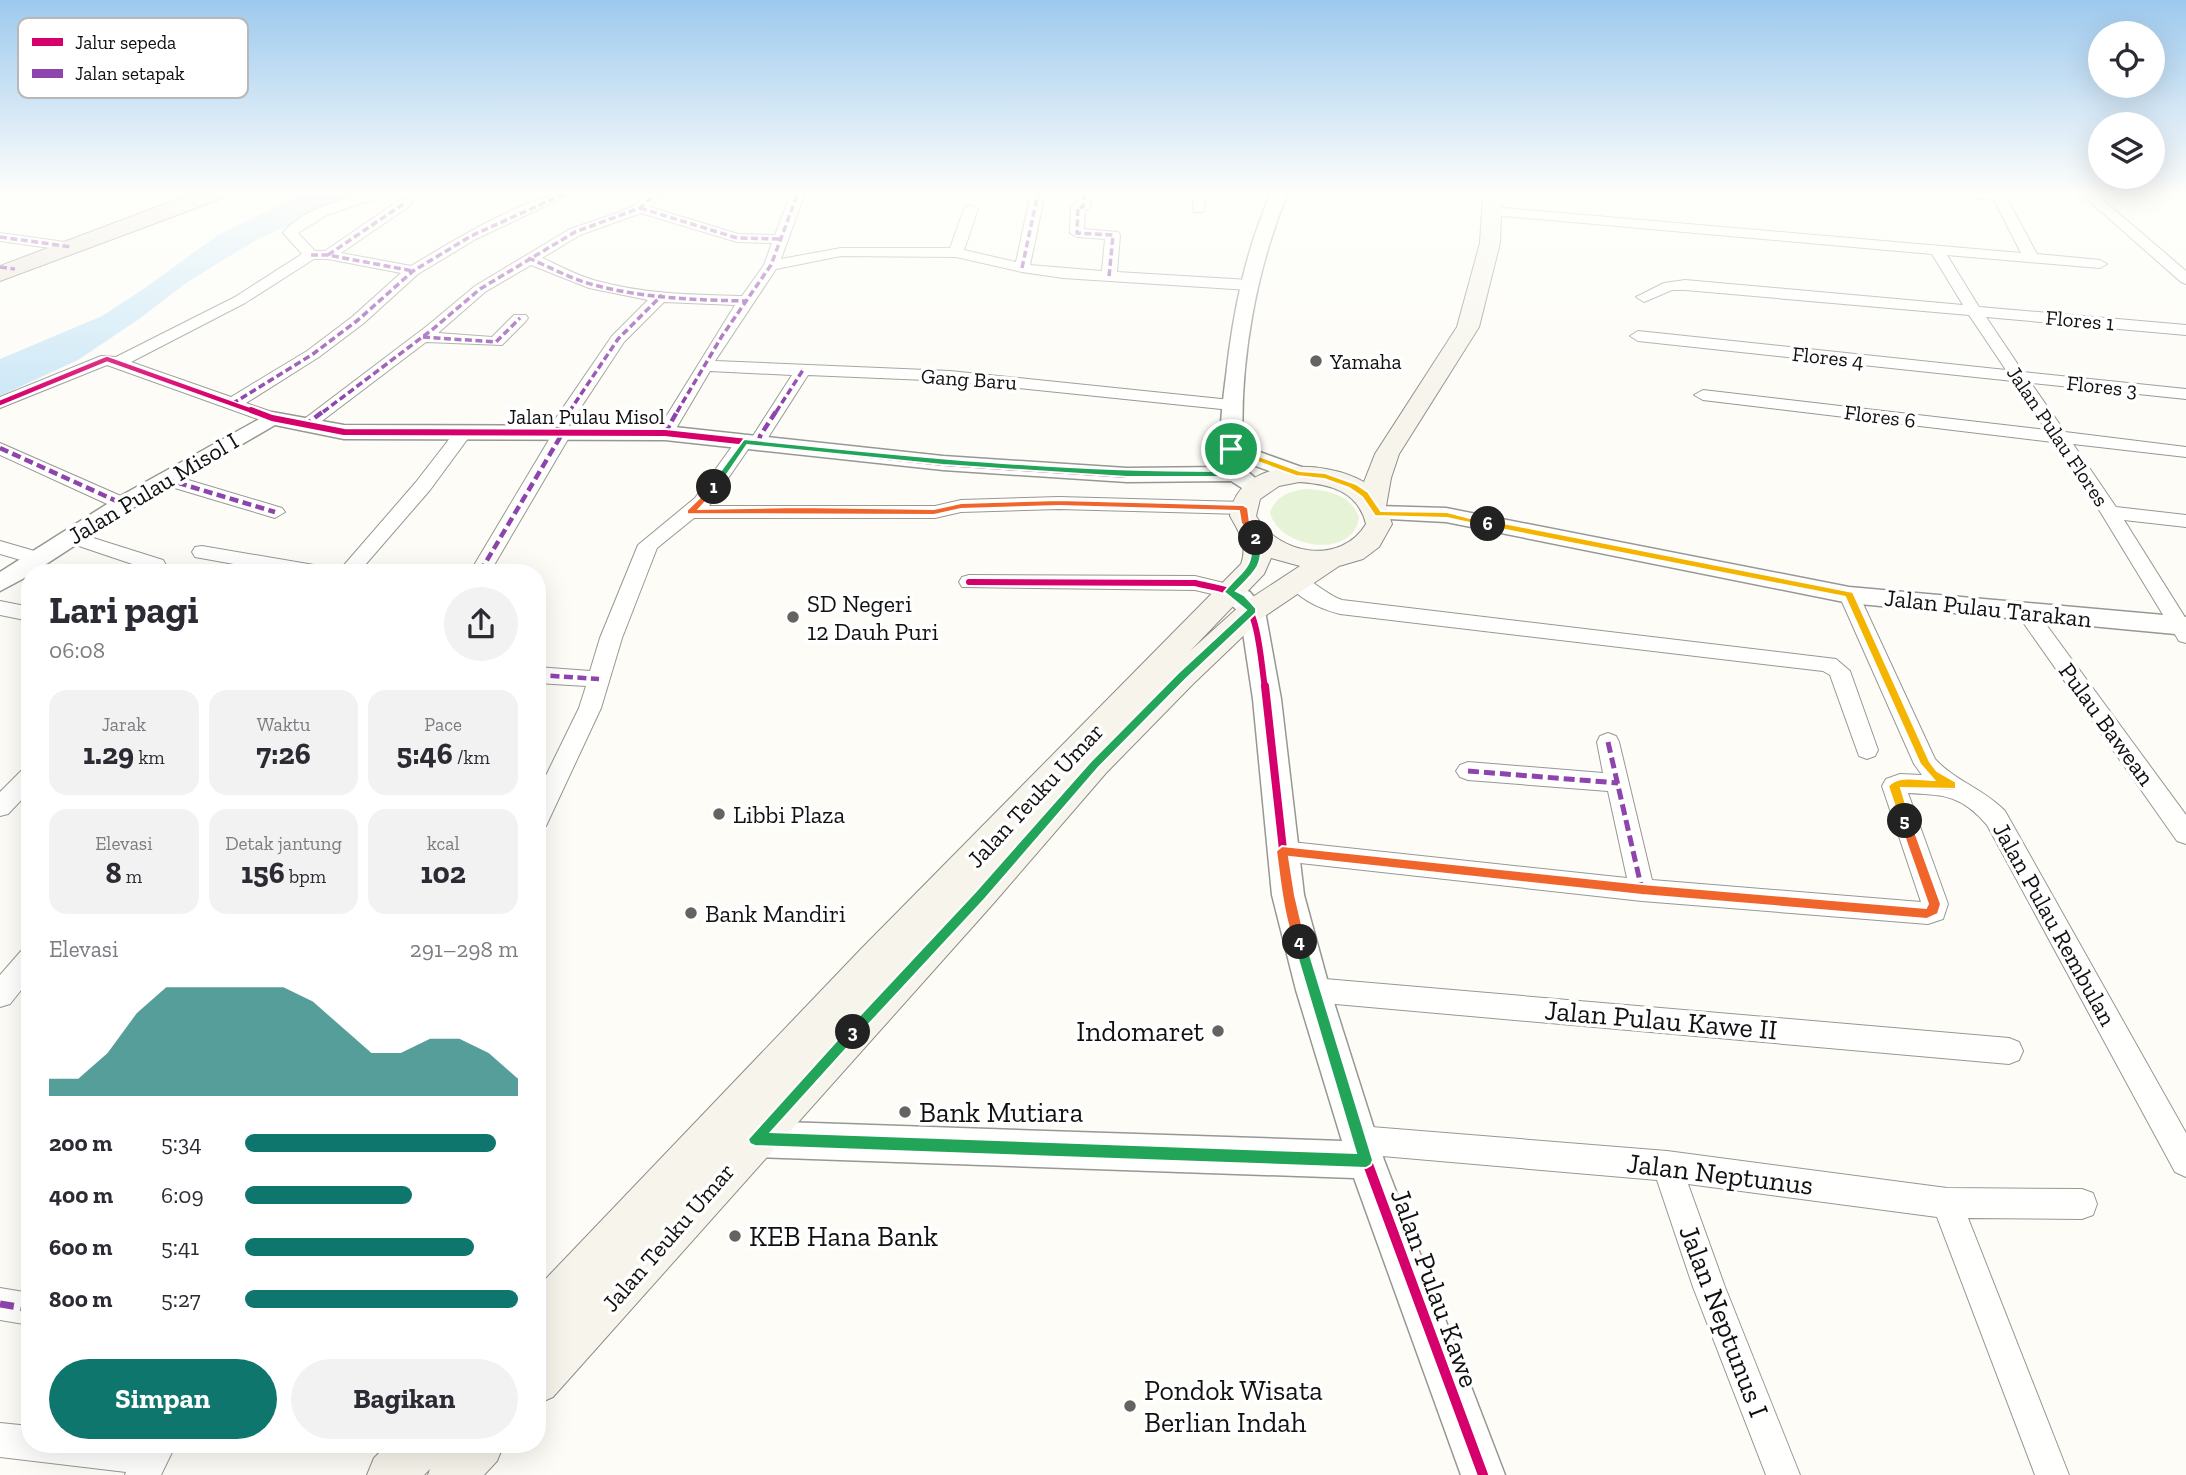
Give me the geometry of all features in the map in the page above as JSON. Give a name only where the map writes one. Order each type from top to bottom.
[{"type":"highway","points":[[5,270],[29,262]]},
{"type":"main road","points":[[1376,509],[1359,490],[1338,480],[1299,474],[1283,476],[1245,490],[1245,523],[1256,537],[1270,548],[1289,555],[1330,559],[1359,550],[1370,543],[1379,524],[1376,509],[1378,478],[1387,454],[1468,327],[1485,262]]},
{"type":"main road","points":[[1338,480],[1387,454]]},
{"type":"main road","name":"Jalan Teuku Umar","points":[[546,1371],[980,895],[1070,791],[1182,676],[1240,601],[1258,556],[1256,537]]},
{"type":"main road","name":"Jalan Teuku Umar","points":[[546,1311],[1023,804],[1240,601],[1297,582],[1330,559]]},
{"type":"main road","points":[[391,1475],[412,1453]]},
{"type":"main road","points":[[452,1475],[472,1453]]},
{"type":"street","points":[[0,403],[110,361],[240,300],[300,262]]},
{"type":"street","points":[[364,262],[413,271]]},
{"type":"street","points":[[232,404],[313,354],[358,320],[413,271],[428,262]]},
{"type":"street","points":[[304,426],[423,337],[480,289],[522,262]]},
{"type":"street","points":[[537,262],[591,284],[662,295],[746,301]]},
{"type":"street","points":[[665,433],[772,262]]},
{"type":"street","points":[[771,265],[790,262]]},
{"type":"street","points":[[994,262],[1021,268],[1109,276],[1250,285]]},
{"type":"street","points":[[1021,268],[1022,262]]},
{"type":"street","points":[[1109,276],[1110,262]]},
{"type":"street","points":[[690,512],[934,512],[961,506],[1059,503],[1245,490],[1231,449],[1231,404],[1250,285],[1257,262]]},
{"type":"street","name":"Jalan Pulau Flores","points":[[1944,262],[1974,311],[2110,512],[2183,629]]},
{"type":"street","points":[[2079,262],[2100,264]]},
{"type":"street","points":[[2166,262],[2186,279]]},
{"type":"street","name":"Flores 1","points":[[1644,297],[1677,285],[2186,330]]},
{"type":"street","points":[[485,564],[558,434],[618,339],[662,295]]},
{"type":"street","points":[[423,337],[496,342],[520,318]]},
{"type":"street","name":"Flores 4","points":[[1638,336],[2018,377]]},
{"type":"street","points":[[110,361],[272,418]]},
{"type":"street","name":"Gang Baru","points":[[706,366],[950,376],[1231,404]]},
{"type":"street","points":[[546,801],[578,738],[611,638],[648,545],[690,512],[760,436],[803,370]]},
{"type":"street","name":"Flores 3","points":[[2018,377],[2186,394]]},
{"type":"street","name":"Flores 6","points":[[1703,395],[2186,452]]},
{"type":"street","name":"Jalan Pulau Misol","points":[[272,418],[344,432],[665,433],[943,463],[1127,474],[1245,490]]},
{"type":"street","name":"Jalan Pulau Misol I","points":[[30,564],[123,504],[272,418]]},
{"type":"street","points":[[355,564],[423,486],[463,433]]},
{"type":"street","points":[[0,448],[123,504]]},
{"type":"street","points":[[1231,449],[1299,474]]},
{"type":"street","points":[[165,479],[275,513]]},
{"type":"street","name":"Jalan Pulau Tarakan","points":[[1376,509],[1447,515],[1849,595],[2183,629]]},
{"type":"street","points":[[2110,512],[2186,521]]},
{"type":"street","points":[[71,537],[153,564]]},
{"type":"street","points":[[0,547],[38,559]]},
{"type":"street","points":[[202,552],[269,564]]},
{"type":"street","name":"Jalan Pulau Misol I","points":[[0,583],[21,570]]},
{"type":"street","points":[[970,582],[1195,583],[1240,601]]},
{"type":"street","points":[[1297,582],[1323,601],[1340,607],[1828,664],[1839,671],[1867,750]]},
{"type":"street","name":"Jalan Pulau Rembulan","points":[[1849,595],[1926,764],[1933,774],[1975,797],[1996,818],[2186,1162]]},
{"type":"street","name":"Jalan Pulau Kawe","points":[[1240,601],[1267,699],[1288,895],[1313,990],[1362,1150],[1483,1475]]},
{"type":"street","points":[[0,608],[21,612]]},
{"type":"street","name":"Pulau Bawean","points":[[2027,613],[2186,834]]},
{"type":"street","points":[[546,676],[599,679]]},
{"type":"street","points":[[1608,742],[1642,890]]},
{"type":"street","points":[[1468,771],[1618,783]]},
{"type":"street","points":[[1282,851],[1642,890],[1927,914],[1934,911],[1935,904],[1894,786],[1900,783],[1952,786]]},
{"type":"street","points":[[0,807],[21,785]]},
{"type":"street","points":[[0,995],[21,970]]},
{"type":"street","name":"Jalan Pulau Kawe II","points":[[1313,990],[2009,1051]]},
{"type":"street","points":[[755,1139],[1362,1150]]},
{"type":"street","name":"Jalan Neptunus","points":[[1362,1150],[1667,1166],[1947,1203],[2082,1204]]},
{"type":"street","name":"Jalan Neptunus I","points":[[1667,1166],[1709,1287],[1783,1475]]},
{"type":"street","points":[[1947,1203],[2052,1475]]},
{"type":"street","points":[[0,1304],[21,1308]]},
{"type":"street","points":[[0,1440],[21,1442]]},
{"type":"street","points":[[105,1453],[151,1459]]},
{"type":"green space","points":[[1306,489],[1331,492],[1350,503],[1359,517],[1354,531],[1344,540],[1331,544],[1316,544],[1300,541],[1276,525],[1270,512],[1276,502],[1285,495]]},
{"type":"water","points":[[181,262],[220,262],[186,283],[78,360],[0,396],[0,359],[102,316]]},
{"type":"marked path","points":[[364,262],[413,271]]},
{"type":"marked path","points":[[232,404],[313,354],[358,320],[413,271],[428,262]]},
{"type":"marked path","points":[[304,426],[433,329],[480,289],[525,262]]},
{"type":"marked path","points":[[537,262],[578,280],[632,293],[670,298],[746,301]]},
{"type":"marked path","points":[[665,433],[722,336],[772,262]]},
{"type":"marked path","points":[[1022,268],[1023,262]]},
{"type":"marked path","points":[[1109,277],[1110,262]]},
{"type":"marked path","points":[[0,267],[15,269]]},
{"type":"marked path","points":[[554,434],[618,339],[662,295]]},
{"type":"marked path","points":[[423,337],[496,342],[520,318]]},
{"type":"marked path","points":[[759,443],[760,436],[803,370]]},
{"type":"marked path","points":[[485,564],[562,434]]},
{"type":"marked path","points":[[0,448],[123,504]]},
{"type":"marked path","points":[[165,479],[275,512]]},
{"type":"marked path","points":[[546,676],[599,679]]},
{"type":"marked path","points":[[1608,742],[1642,890]]},
{"type":"marked path","points":[[1468,771],[1618,783]]},
{"type":"marked path","points":[[0,1304],[21,1308]]},
{"type":"cycle path","points":[[0,403],[107,359],[272,418],[344,432],[665,433],[943,463],[1127,475],[1236,474]]},
{"type":"cycle path","points":[[969,582],[1195,583],[1229,591],[1241,598],[1252,611],[1267,699],[1288,895],[1301,947],[1359,1140],[1483,1475]]},
{"type":"cycle path","points":[[1282,851],[1642,890],[1928,913],[1934,911],[1935,904],[1894,786],[1900,783],[1952,786]]},
{"type":"place","name":"Yamaha","points":[[1316,361]]},
{"type":"place","name":"SD Negeri 12 Dauh Puri","points":[[793,617]]},
{"type":"place","name":"Libbi Plaza","points":[[719,814]]},
{"type":"place","name":"Bank Mandiri","points":[[691,913]]},
{"type":"place","name":"Indomaret","points":[[1218,1031]]},
{"type":"place","name":"Bank Mutiara","points":[[905,1112]]},
{"type":"place","name":"KEB Hana Bank","points":[[735,1236]]},
{"type":"place","name":"Pondok Wisata Berlian Indah","points":[[1130,1406]]},
{"type":"route","points":[[744,442],[943,463],[1127,474],[1236,474],[1231,449],[1299,474],[1325,476],[1353,486],[1374,504],[1378,513],[1447,515],[1849,595],[1926,764],[1933,774],[1952,786],[1900,783],[1894,786],[1931,891],[1934,911],[1927,914],[1642,890],[1282,851],[1288,895],[1301,947],[1366,1160],[755,1139],[980,895],[1095,764],[1182,676],[1252,611],[1241,598],[1229,592],[1254,568],[1258,548],[1256,537],[1245,523],[1243,508],[1059,503],[961,506],[946,512],[690,512],[713,489],[744,442]]}]
